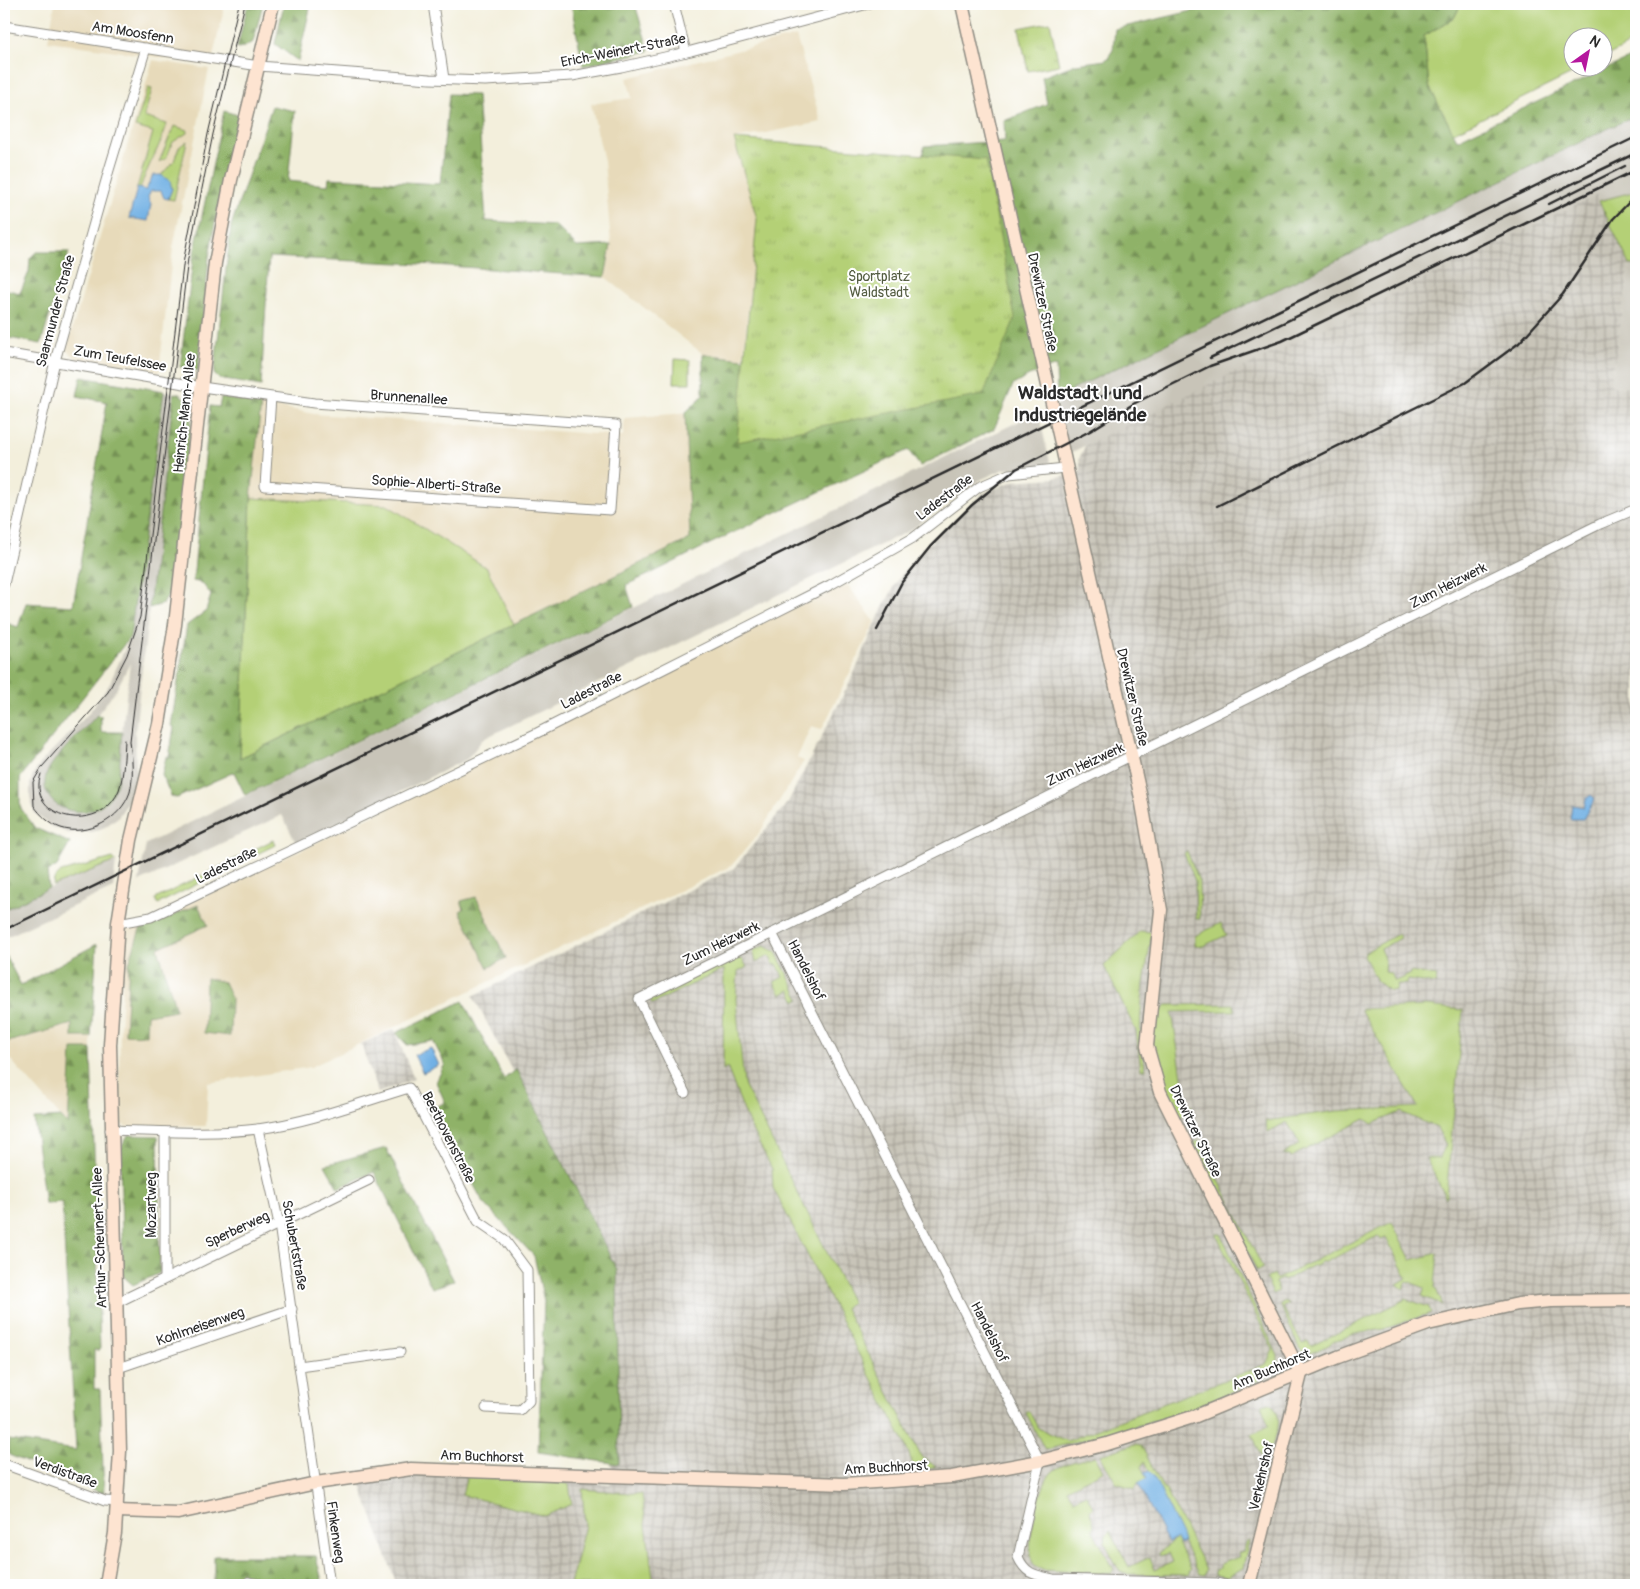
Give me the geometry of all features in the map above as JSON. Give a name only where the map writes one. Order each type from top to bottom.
[{"type":"main road","name":"Heinrich-Mann-Allee","points":[[123,888],[134,828],[161,714],[174,625],[215,263],[232,180],[273,4]]},
{"type":"main road","name":"Drewitzer Straße","points":[[962,4],[1153,855],[1161,910],[1147,1046],[1158,1085],[1176,1125],[1301,1374]]},
{"type":"main road","name":"Arthur-Scheunert-Allee","points":[[106,1585],[117,1506],[120,1432],[110,1130],[110,1045],[118,923],[123,888]]},
{"type":"main road","name":"Am Buchhorst","points":[[117,1506],[178,1514],[316,1483],[411,1469],[844,1484],[952,1477],[1040,1461],[1107,1444],[1196,1416],[1394,1334],[1479,1311],[1550,1301],[1634,1300]]},
{"type":"main road","name":"Verkehrshof","points":[[1249,1585],[1301,1374]]},
{"type":"street","points":[[433,4],[444,80]]},
{"type":"street","points":[[674,4],[686,52]]},
{"type":"street","name":"Erich-Weinert-Straße","points":[[259,66],[444,80],[486,81],[572,76],[686,52],[868,4]]},
{"type":"street","name":"Am Moosfenn","points":[[4,26],[259,66]]},
{"type":"street","name":"Saarmunder Straße","points":[[4,584],[55,361],[146,48]]},
{"type":"street","name":"Zum Teufelssee","points":[[4,353],[202,387]]},
{"type":"street","name":"Brunnenallee","points":[[202,387],[375,409],[616,425]]},
{"type":"street","name":"Sophie-Alberti-Straße","points":[[271,397],[265,486],[610,510],[616,425]]},
{"type":"street","name":"Ladestraße","points":[[118,923],[151,917],[537,733],[830,586],[913,538],[979,486],[1009,474],[1065,468]]},
{"type":"street","name":"Zum Heizwerk","points":[[685,1093],[639,999],[1131,758],[1600,524],[1636,509]]},
{"type":"street","name":"Handelshof","points":[[772,934],[1040,1461]]},
{"type":"street","name":"Beethovenstraße","points":[[110,1130],[165,1132],[258,1129],[317,1117],[409,1088],[478,1221],[504,1239],[527,1270],[529,1401],[520,1410],[486,1408]]},
{"type":"street","name":"Schubertstraße","points":[[258,1129],[279,1224],[316,1483]]},
{"type":"street","name":"Mozartweg","points":[[165,1132],[165,1278]]},
{"type":"street","name":"Sperberweg","points":[[116,1303],[369,1180]]},
{"type":"street","name":"Kohlmeisenweg","points":[[118,1368],[292,1309]]},
{"type":"street","points":[[299,1366],[400,1352]]},
{"type":"street","points":[[1040,1461],[1018,1557],[1023,1568],[1034,1574],[1053,1579],[1217,1582],[1225,1585]]},
{"type":"street","name":"Verdistraße","points":[[4,1464],[117,1506]]},
{"type":"street","name":"Finkenweg","points":[[316,1483],[330,1585]]},
{"type":"street","points":[[248,1582],[265,1585]]},
{"type":"shaded area","points":[[55,4],[225,4],[211,65],[48,41]]},
{"type":"shaded area","points":[[796,36],[821,122],[735,139],[757,219],[743,359],[703,354],[605,277],[611,245],[604,161],[591,104],[632,98],[627,78]]},
{"type":"shaded area","points":[[153,60],[209,69],[173,248],[159,372],[78,360],[66,350]]},
{"type":"shaded area","points":[[1636,115],[1636,388],[1611,385],[1630,265],[1597,194],[1070,453],[1057,406],[1061,395]]},
{"type":"shaded area","points":[[1597,194],[1630,265],[1611,385],[1636,388],[1636,1585],[397,1585],[360,1483],[408,1475],[460,1474],[611,1484],[616,1270],[473,996],[734,868],[788,802],[853,676],[882,609],[899,578],[919,553],[982,494],[1013,481],[1054,478],[1081,472],[1079,459],[1086,444]]},
{"type":"shaded area","points":[[164,391],[174,393],[139,695],[135,734],[136,776],[132,796],[118,817],[105,827],[92,832],[68,833],[53,827],[35,814],[30,798],[30,784],[33,774],[43,760],[88,714],[109,685],[130,637]],"holes":[[[130,663],[116,785],[54,803],[47,790],[46,774],[116,690]]]},
{"type":"shaded area","points":[[261,403],[314,414],[623,436],[625,418],[685,413],[690,539],[514,625],[487,568],[387,505],[251,498]]},
{"type":"shaded area","points":[[1038,412],[1050,462],[1046,465],[1004,469],[980,480],[909,531],[483,739],[467,759],[296,843],[282,815],[139,882],[146,844]]},
{"type":"shaded area","points":[[848,585],[875,622],[822,729],[811,726],[797,758],[804,761],[760,832],[731,866],[311,1067],[208,1083],[206,1126],[127,1127],[120,1124],[118,1116],[120,1035],[125,929],[144,925],[316,843],[778,615]]},
{"type":"shaded area","points":[[116,861],[113,888],[4,938],[4,909],[90,870]]},
{"type":"shaded area","points":[[73,1024],[72,1037],[91,1037],[91,1049],[72,1049],[68,1125],[4,1052],[4,1043]]},
{"type":"shaded area","points":[[394,1029],[414,1079],[378,1093],[361,1044]]},
{"type":"green space","points":[[248,4],[263,4],[253,42],[244,47],[237,48]]},
{"type":"green space","points":[[284,4],[311,4],[298,61],[275,44]]},
{"type":"green space","points":[[571,4],[635,4],[649,51],[583,66]]},
{"type":"green space","points":[[1222,4],[1461,4],[1454,18],[1424,36],[1429,86],[1457,140],[1588,78],[1612,78],[1612,66],[1636,55],[1636,115],[1057,397],[1056,366],[1029,376],[1013,385],[994,429],[920,466],[908,450],[626,585],[633,607],[245,795],[234,772],[177,798],[171,796],[162,775],[166,757],[169,757],[174,727],[171,726],[187,625],[206,611],[211,595],[202,583],[193,581],[210,406],[219,407],[221,398],[261,403],[251,498],[240,758],[690,539],[685,413],[703,395],[703,354],[743,359],[754,369],[921,175],[924,146],[1005,141],[1004,121],[1047,104],[1042,77],[1076,64],[1106,60],[1113,50],[1115,29]]},
{"type":"green space","points":[[1461,4],[1636,4],[1636,41],[1612,53],[1612,28],[1562,28],[1562,78],[1564,78],[1452,133],[1429,86],[1424,36],[1454,18]]},
{"type":"green space","points":[[1050,22],[1059,65],[1028,71],[1019,28]]},
{"type":"green space","points":[[148,88],[152,89],[144,117],[167,124],[140,189],[137,188],[153,132],[135,127]]},
{"type":"green space","points":[[449,94],[477,95],[486,221],[555,225],[577,247],[611,245],[605,277],[420,264],[269,257],[261,386],[219,379],[214,374],[231,226],[272,106],[295,111],[288,181],[328,185],[329,178],[440,184]]},
{"type":"green space","points":[[224,111],[238,115],[223,179],[209,257],[198,371],[180,367],[193,259]]},
{"type":"green space","points":[[174,126],[187,130],[187,133],[173,142],[166,159],[159,162]]},
{"type":"green space","name":"Sportplatz Waldstadt","points":[[734,139],[986,160],[1015,318],[983,395],[737,442],[757,219]]},
{"type":"green space","points":[[187,141],[174,200],[168,199],[172,189],[161,175],[174,161],[179,147]]},
{"type":"green space","points":[[1636,191],[1636,265],[1630,265],[1599,201]]},
{"type":"green space","points":[[36,252],[69,252],[41,344],[4,337],[4,289],[20,293],[29,272],[30,258]]},
{"type":"green space","points":[[675,359],[690,360],[690,383],[674,383]]},
{"type":"green space","points":[[81,377],[164,391],[130,637],[20,778],[20,807],[35,828],[70,843],[57,866],[47,872],[49,888],[4,910],[4,622],[18,627],[26,603],[73,606],[107,402],[77,396]]},
{"type":"green space","points":[[174,393],[183,396],[186,404],[193,405],[174,585],[163,604],[149,608]]},
{"type":"green space","points":[[251,498],[387,505],[487,568],[514,625],[240,758]]},
{"type":"green space","points":[[97,715],[101,716],[101,732],[122,732],[118,780],[108,800],[96,808],[83,811],[70,810],[58,805],[49,797],[45,786],[47,773],[56,758]]},
{"type":"green space","points":[[273,840],[275,845],[158,904],[155,899]]},
{"type":"green space","points":[[1187,851],[1199,881],[1200,919],[1196,919],[1195,881],[1184,853]]},
{"type":"green space","points":[[113,858],[116,861],[53,886],[54,879],[61,872]]},
{"type":"green space","points":[[476,897],[506,958],[488,968],[460,911],[464,909],[461,901]]},
{"type":"green space","points":[[198,905],[208,925],[158,948],[176,1010],[147,1015],[146,1035],[125,1034],[129,963],[140,929]]},
{"type":"green space","points":[[1221,923],[1227,935],[1203,946],[1195,945],[1195,936]]},
{"type":"green space","points":[[1140,931],[1152,932],[1144,983],[1141,1019],[1142,1053],[1146,1069],[1141,1070],[1136,1031],[1104,966]]},
{"type":"green space","points":[[1398,934],[1401,938],[1380,949],[1385,960],[1384,972],[1391,973],[1395,981],[1409,975],[1410,972],[1437,976],[1436,984],[1408,980],[1407,984],[1397,984],[1396,990],[1390,991],[1377,981],[1364,956],[1365,952]]},
{"type":"green space","points":[[97,944],[91,1037],[72,1037],[72,1024],[4,1043],[4,953],[21,985]]},
{"type":"green space","points":[[764,946],[776,952],[800,999],[796,1001],[790,990],[781,995],[774,982],[783,977],[777,964],[774,965],[769,956],[756,962],[753,951]]},
{"type":"green space","points":[[729,958],[742,959],[747,967],[738,972],[736,1000],[744,1084],[852,1303],[845,1308],[922,1458],[936,1466],[927,1470],[913,1466],[905,1444],[773,1188],[772,1169],[749,1124],[727,1067],[723,1070],[724,969],[652,1004],[649,998]]},
{"type":"green space","points":[[206,978],[224,982],[231,998],[230,1036],[204,1033]]},
{"type":"green space","points":[[463,1001],[504,1079],[516,1069],[617,1270],[619,1464],[538,1452],[544,1301],[534,1256],[483,1202],[433,1109],[445,1102],[436,1082],[445,1064],[433,1041],[407,1045],[396,1033]]},
{"type":"green space","points":[[1233,1004],[1235,1011],[1172,1012],[1186,1102],[1193,1107],[1177,1120],[1163,1090],[1151,1046],[1156,1014],[1166,1005]]},
{"type":"green space","points":[[1427,1006],[1463,1010],[1446,1198],[1426,1158],[1439,1158],[1446,1145],[1437,1128],[1401,1112],[1372,1124],[1365,1119],[1291,1157],[1283,1154],[1300,1144],[1287,1122],[1268,1132],[1265,1121],[1336,1111],[1418,1107],[1360,1009]]},
{"type":"green space","points":[[72,1049],[91,1049],[100,1350],[94,1350],[94,1389],[100,1389],[104,1494],[9,1455],[9,1440],[76,1450],[62,1202],[45,1204],[34,1119],[61,1117],[68,1125]]},
{"type":"green space","points":[[128,1135],[158,1136],[160,1273],[133,1285],[123,1276],[120,1150]]},
{"type":"green space","points":[[1199,1140],[1263,1268],[1257,1271],[1193,1143]]},
{"type":"green space","points":[[386,1148],[454,1281],[432,1288],[374,1172],[338,1188],[325,1165]]},
{"type":"green space","points":[[1392,1222],[1411,1260],[1438,1253],[1435,1287],[1443,1305],[1422,1296],[1425,1288],[1407,1281],[1403,1289],[1397,1284],[1407,1278],[1386,1238],[1381,1240],[1378,1236],[1326,1262],[1321,1262],[1283,1281],[1282,1279],[1275,1282],[1279,1291],[1273,1294],[1266,1279],[1274,1274],[1277,1279]]},
{"type":"green space","points":[[1216,1234],[1221,1234],[1278,1356],[1278,1368],[1272,1375],[1174,1416],[1045,1450],[1026,1413],[1029,1411],[1038,1428],[1067,1441],[1266,1364],[1273,1350]]},
{"type":"green space","points":[[1406,1299],[1429,1307],[1431,1313],[1384,1329],[1355,1334],[1332,1342],[1311,1353],[1303,1352],[1299,1348],[1280,1304],[1285,1301],[1289,1304],[1283,1307],[1302,1344],[1308,1341],[1311,1346]]},
{"type":"green space","points":[[1270,1403],[1278,1415],[1279,1422],[1267,1456],[1262,1458],[1252,1434],[1269,1426],[1261,1405]]},
{"type":"green space","points":[[1135,1444],[1141,1445],[1163,1488],[1165,1488],[1206,1570],[1204,1575],[1199,1574],[1144,1461],[1141,1468],[1147,1478],[1138,1483],[1135,1489],[1116,1483],[1100,1455]]},
{"type":"green space","points":[[1095,1456],[1103,1471],[1067,1489],[1074,1500],[1086,1494],[1093,1507],[1090,1511],[1094,1524],[1093,1531],[1114,1569],[1111,1574],[1042,1570],[1033,1563],[1030,1544],[1034,1517],[1042,1490],[1051,1473],[1055,1470],[1072,1462]]},
{"type":"green space","points":[[467,1475],[520,1478],[569,1484],[572,1504],[545,1516],[462,1495]]},
{"type":"green space","points":[[582,1489],[642,1494],[654,1585],[570,1585],[585,1525]]},
{"type":"green space","points":[[1110,1530],[1129,1567],[1150,1557],[1155,1570],[1173,1562],[1169,1553],[1160,1556],[1158,1553],[1176,1539],[1191,1569],[1188,1575],[1126,1574],[1120,1572],[1105,1543],[1106,1535]]},
{"type":"green space","points":[[1249,1541],[1243,1568],[1227,1577],[1215,1575],[1215,1570],[1220,1568],[1220,1564],[1239,1557],[1238,1553],[1244,1551],[1246,1542]]},
{"type":"green space","points":[[214,1556],[316,1556],[323,1585],[214,1585]]},
{"type":"water","points":[[153,175],[161,175],[170,181],[172,189],[168,199],[164,198],[161,191],[151,191],[148,197],[151,204],[148,221],[129,218],[137,188],[146,190]]},
{"type":"water","points":[[1591,795],[1595,799],[1583,819],[1570,819],[1572,805],[1584,807],[1586,799]]},
{"type":"water","points":[[431,1048],[439,1065],[423,1073],[414,1055]]},
{"type":"water","points":[[1149,1471],[1153,1475],[1184,1542],[1179,1544],[1176,1539],[1168,1543],[1138,1483],[1147,1478],[1144,1473]]},
{"type":"tram line","points":[[239,4],[208,134],[184,258],[140,617],[127,655],[108,692],[42,767],[33,782],[34,806],[49,822],[61,828],[82,830],[102,824],[119,810],[126,802],[130,792],[132,773],[130,741],[188,258],[213,134],[245,4]]},
{"type":"tram line","points":[[41,774],[39,789],[44,802],[54,811],[67,816],[82,817],[97,813],[110,804],[119,790],[123,772],[125,740]]},
{"type":"railway","points":[[4,930],[1636,137]]},
{"type":"railway","points":[[1210,358],[1636,153]]},
{"type":"railway","points":[[1549,204],[1625,166]]},
{"type":"railway","points":[[877,630],[902,582],[930,547],[972,505],[1016,469],[1090,431],[1135,403],[1210,366],[1282,341],[1636,170]]},
{"type":"railway","points":[[1217,506],[1465,383],[1519,343],[1563,294],[1613,219],[1636,195]]},
{"type":"district","name":"Waldstadt I und Industriegelände","points":[[1080,403]]}]
